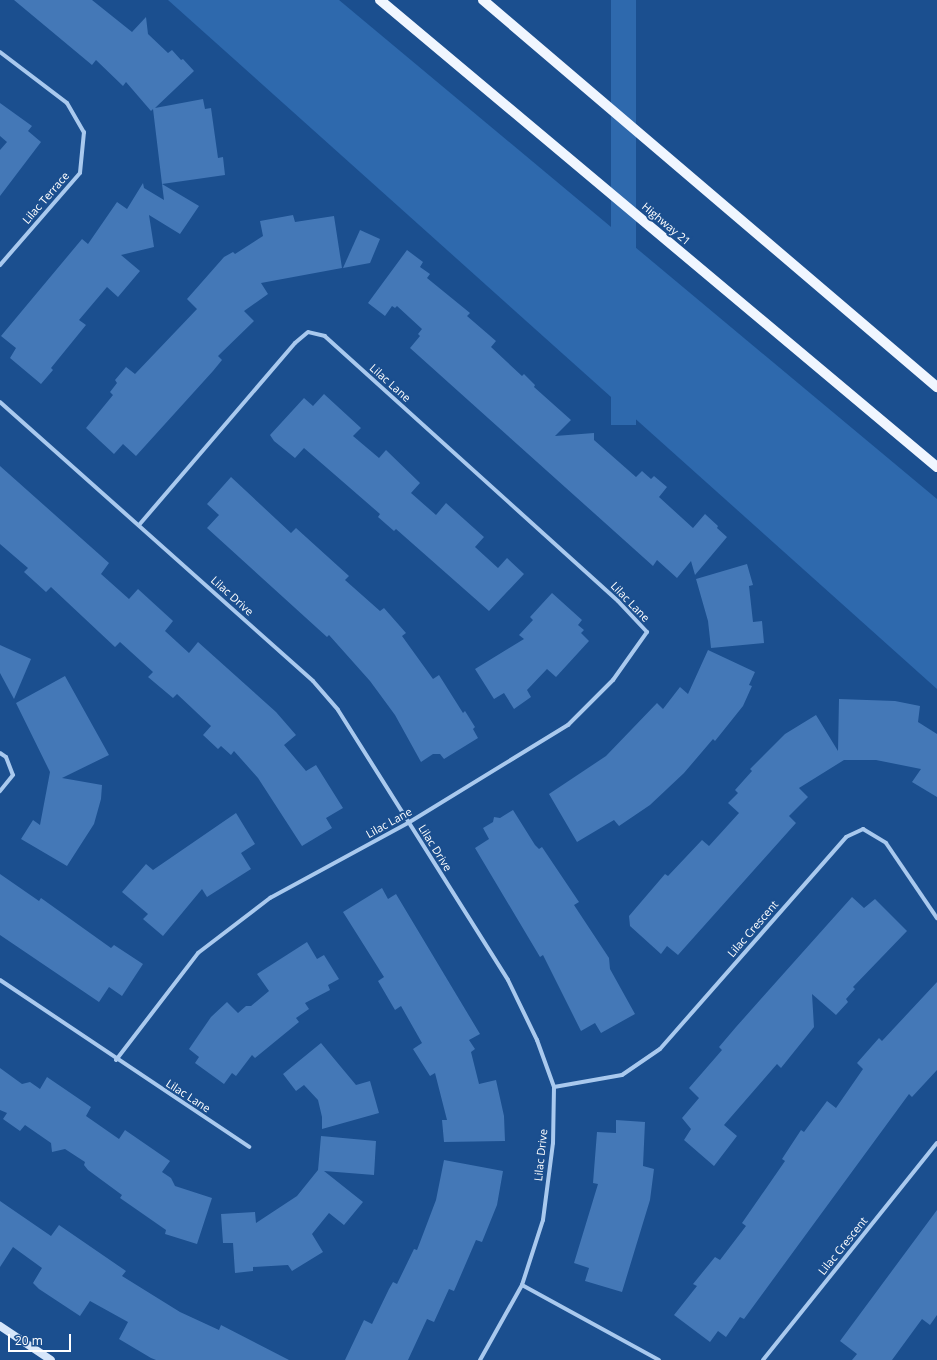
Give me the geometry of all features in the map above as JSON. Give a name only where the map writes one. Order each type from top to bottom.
[{"type":"main road","name":"Highway 21","points":[[380,0],[937,467]]},
{"type":"main road","points":[[483,0],[937,387]]},
{"type":"street","name":"Lilac Terrace","points":[[0,52],[67,103],[84,132],[80,173],[0,265]]},
{"type":"street","name":"Lilac Lane","points":[[116,1060],[198,953],[270,898],[408,823],[568,725],[613,680],[647,632],[618,601],[325,336],[308,332],[296,343],[140,525]]},
{"type":"street","name":"Lilac Drive","points":[[0,402],[140,525],[313,681],[338,710],[508,980],[537,1040],[554,1087],[553,1143],[543,1220],[522,1285],[480,1360]]},
{"type":"street","points":[[0,753],[6,757],[13,774],[0,791]]},
{"type":"street","name":"Lilac Crescent","points":[[554,1087],[622,1075],[660,1049],[846,837],[863,830],[886,843],[937,918]]},
{"type":"street","name":"Lilac Lane","points":[[0,980],[116,1060],[249,1148]]},
{"type":"street","name":"Lilac Crescent","points":[[763,1360],[937,1143]]},
{"type":"street","points":[[522,1285],[659,1360]]},
{"type":"street","points":[[0,1326],[51,1360]]},
{"type":"shaded area","points":[[168,0],[339,0],[937,499],[937,689]]},
{"type":"shaded area","points":[[611,0],[636,0],[636,425],[611,425]]},
{"type":"building","points":[[14,0],[92,0],[132,32],[146,17],[148,34],[168,53],[172,50],[194,71],[155,108],[203,99],[205,109],[211,108],[218,158],[223,157],[225,175],[162,184],[153,109],[151,111],[126,82],[123,86],[96,60],[92,65]]},
{"type":"building","points":[[0,103],[32,126],[28,131],[41,142],[0,196],[0,150],[7,142],[0,136]]},
{"type":"building","points":[[143,183],[144,188],[164,200],[162,184],[199,206],[180,234],[149,215],[154,247],[121,255],[140,271],[118,297],[107,287],[79,320],[86,325],[51,368],[53,370],[41,384],[10,358],[16,348],[1,336],[82,239],[88,244],[117,202],[127,209]]},
{"type":"building","points":[[293,215],[295,222],[334,216],[342,268],[261,283],[268,294],[244,311],[254,321],[218,356],[222,360],[213,371],[136,456],[123,444],[114,454],[86,428],[113,395],[110,392],[117,383],[115,380],[126,367],[135,374],[197,309],[187,299],[224,257],[233,252],[235,254],[263,236],[260,221]]},
{"type":"building","points":[[360,230],[380,239],[370,263],[343,268]]},
{"type":"building","points":[[407,250],[423,262],[420,267],[430,274],[427,278],[470,313],[467,316],[496,341],[491,347],[522,376],[524,374],[535,385],[534,387],[571,420],[555,436],[594,433],[594,440],[636,477],[642,471],[651,479],[654,476],[667,487],[659,497],[693,528],[705,514],[718,526],[717,528],[727,537],[695,575],[691,561],[677,578],[657,560],[653,566],[410,348],[420,336],[418,334],[422,329],[397,306],[395,308],[392,306],[385,316],[368,303]]},
{"type":"building","points":[[324,394],[361,428],[353,436],[379,458],[386,450],[420,483],[411,493],[436,515],[446,503],[484,537],[475,547],[498,568],[507,558],[524,574],[489,611],[396,529],[394,531],[378,517],[380,514],[304,448],[295,458],[274,441],[270,435],[304,398],[313,406]]},
{"type":"building","points":[[0,466],[109,563],[101,574],[129,599],[138,589],[173,621],[165,631],[189,653],[198,642],[276,712],[296,735],[284,745],[306,771],[316,765],[343,808],[326,818],[332,828],[302,846],[258,778],[234,751],[231,755],[221,746],[218,749],[203,735],[211,726],[177,694],[173,698],[148,677],[153,672],[120,642],[115,647],[51,587],[46,592],[24,572],[28,568],[0,544]]},
{"type":"building","points":[[231,477],[291,533],[296,528],[349,576],[345,580],[380,611],[384,608],[406,633],[402,636],[433,679],[439,675],[463,713],[465,711],[475,727],[473,729],[478,738],[444,759],[440,754],[433,754],[421,762],[395,715],[370,681],[329,635],[327,637],[207,528],[219,515],[207,504]]},
{"type":"building","points":[[747,564],[753,585],[749,586],[753,622],[762,621],[764,643],[711,648],[708,621],[696,579]]},
{"type":"building","points":[[552,593],[582,620],[578,625],[584,630],[581,633],[589,641],[556,677],[547,669],[527,690],[531,697],[514,709],[504,693],[494,699],[475,669],[524,639],[519,635],[533,620],[530,617]]},
{"type":"building","points":[[0,645],[31,659],[14,699],[0,673]]},
{"type":"building","points":[[708,650],[755,672],[749,685],[752,686],[743,706],[715,741],[713,739],[684,773],[650,805],[619,826],[614,820],[577,842],[549,794],[606,756],[657,703],[663,709],[680,687],[688,694]]},
{"type":"building","points":[[65,676],[109,755],[62,778],[102,785],[101,799],[94,824],[67,866],[21,839],[33,820],[40,825],[50,772],[16,703]]},
{"type":"building","points":[[839,699],[895,701],[920,706],[918,722],[937,734],[937,797],[912,782],[921,769],[876,760],[844,760],[799,788],[808,797],[789,816],[796,823],[678,955],[667,946],[661,954],[630,926],[629,916],[665,874],[668,876],[702,840],[709,846],[739,813],[728,803],[738,793],[735,790],[752,771],[750,769],[785,734],[816,715],[838,751]]},
{"type":"building","points":[[513,810],[535,845],[539,849],[542,847],[579,902],[574,905],[609,958],[610,969],[635,1014],[601,1033],[595,1023],[581,1031],[543,955],[540,957],[475,848],[489,839],[483,828],[493,822],[494,817],[500,818]]},
{"type":"building","points":[[236,813],[255,844],[241,853],[251,869],[207,897],[202,889],[163,936],[143,919],[148,914],[122,892],[146,864],[153,870]]},
{"type":"building","points":[[0,874],[39,901],[41,898],[111,948],[114,945],[143,964],[122,996],[109,987],[99,1002],[0,935]]},
{"type":"building","points":[[382,888],[388,899],[396,894],[480,1034],[469,1040],[475,1049],[471,1052],[479,1084],[496,1080],[504,1116],[505,1141],[444,1142],[442,1120],[447,1120],[435,1073],[430,1076],[413,1049],[422,1043],[401,1006],[395,1010],[378,981],[384,977],[343,912]]},
{"type":"building","points":[[852,897],[864,908],[875,899],[907,931],[853,987],[855,989],[846,999],[848,1002],[836,1015],[812,994],[814,1027],[781,1068],[777,1064],[724,1125],[737,1136],[714,1166],[684,1140],[691,1129],[682,1118],[699,1098],[689,1088],[722,1050],[719,1047],[736,1027]]},
{"type":"building","points":[[307,942],[317,959],[324,955],[339,979],[328,985],[330,990],[305,1003],[309,1009],[296,1018],[299,1022],[255,1058],[252,1055],[236,1076],[232,1073],[224,1084],[195,1063],[199,1057],[189,1049],[211,1017],[227,1002],[238,1013],[246,1006],[251,1006],[269,991],[257,974]]},
{"type":"building","points":[[937,982],[937,1070],[912,1097],[909,1094],[744,1319],[740,1317],[726,1337],[718,1331],[710,1342],[674,1315],[697,1286],[693,1284],[715,1257],[720,1260],[746,1226],[742,1223],[785,1161],[782,1159],[801,1130],[804,1132],[827,1101],[836,1108],[863,1069],[857,1063],[879,1038],[882,1041]]},
{"type":"building","points":[[321,1043],[356,1085],[370,1081],[379,1113],[322,1129],[322,1117],[318,1100],[304,1085],[296,1091],[283,1074]]},
{"type":"building","points":[[0,1068],[22,1084],[30,1082],[40,1089],[47,1077],[91,1107],[86,1116],[119,1139],[125,1130],[170,1161],[162,1172],[171,1178],[175,1186],[212,1198],[197,1244],[165,1234],[166,1230],[120,1198],[122,1195],[88,1170],[84,1165],[85,1162],[65,1149],[52,1152],[51,1143],[25,1125],[20,1131],[3,1119],[7,1113],[0,1110]]},
{"type":"building","points":[[616,1120],[645,1122],[643,1166],[654,1169],[650,1200],[622,1292],[585,1281],[589,1268],[574,1263],[598,1184],[593,1183],[597,1132],[616,1133]]},
{"type":"building","points":[[321,1136],[376,1141],[374,1175],[324,1171],[363,1202],[344,1225],[329,1213],[312,1234],[323,1252],[292,1271],[288,1265],[253,1267],[253,1271],[235,1273],[233,1243],[223,1243],[221,1214],[255,1212],[256,1223],[297,1196],[318,1170]]},
{"type":"building","points":[[444,1160],[503,1171],[497,1205],[482,1242],[476,1240],[454,1291],[449,1289],[434,1322],[427,1319],[408,1360],[345,1360],[364,1320],[372,1324],[393,1282],[397,1284],[414,1249],[417,1250],[436,1200]]},
{"type":"building","points":[[0,1201],[51,1236],[59,1225],[126,1271],[122,1276],[180,1312],[219,1330],[221,1325],[289,1360],[156,1360],[151,1358],[119,1339],[128,1322],[90,1301],[80,1316],[39,1289],[33,1283],[42,1268],[13,1247],[0,1267]]},
{"type":"building","points":[[937,1210],[937,1315],[930,1325],[922,1319],[892,1360],[852,1360],[857,1354],[840,1341]]}]
